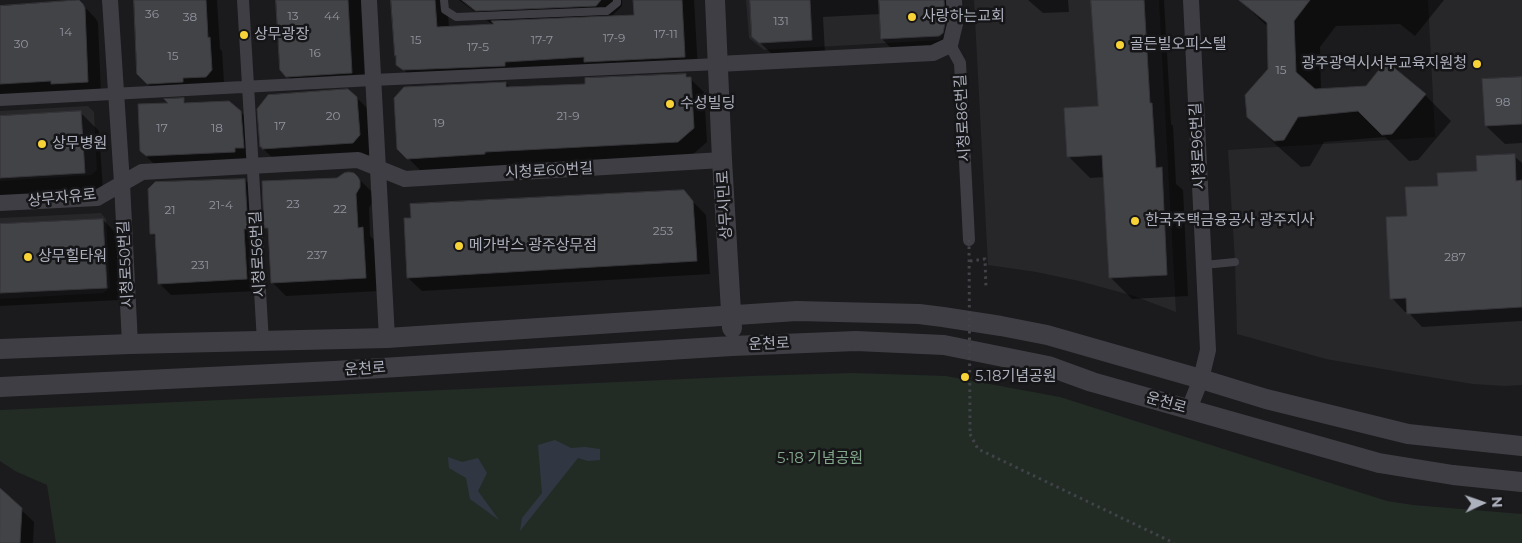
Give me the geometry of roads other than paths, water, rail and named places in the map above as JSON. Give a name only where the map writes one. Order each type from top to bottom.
[{"type":"street","name":"시청로50번길","points":[[110,0],[130,344]]},
{"type":"street","name":"시청로56번길","points":[[243,0],[263,342]]},
{"type":"street","points":[[369,0],[387,338]]},
{"type":"street","name":"상무시민로","points":[[715,0],[732,346]]},
{"type":"street","points":[[0,100],[933,53],[950,45],[955,24],[954,0]]},
{"type":"street","name":"시청로96번길","points":[[1190,410],[1208,350],[1191,0]]},
{"type":"street","name":"시청로86번길","points":[[950,45],[960,63],[969,240]]},
{"type":"street","points":[[122,183],[142,172],[358,160],[378,169]]},
{"type":"street","name":"시청로60번길","points":[[378,169],[405,179],[722,160]]},
{"type":"street","name":"상무자유로","points":[[0,203],[97,198],[122,183]]},
{"type":"street","name":"운천로","points":[[0,349],[387,338],[797,310],[942,317],[1046,335],[1201,378],[1266,399],[1408,434],[1522,446]]},
{"type":"street","name":"운천로","points":[[0,386],[334,371],[732,346],[856,341],[944,346],[1048,366],[1092,382],[1379,463],[1453,475],[1522,482]]},
{"type":"lane","points":[[444,0],[445,10],[456,17],[607,11],[617,3],[617,0]]},
{"type":"lane","points":[[1204,265],[1235,262]]},
{"type":"place","name":"사랑하는교회","points":[[912,17]]},
{"type":"place","name":"상무광장","points":[[244,35]]},
{"type":"place","name":"골든빌오피스텔","points":[[1120,45]]},
{"type":"place","name":"광주광역시서부교육지원청","points":[[1477,64]]},
{"type":"place","name":"수성빌딩","points":[[670,104]]},
{"type":"place","name":"상무병원","points":[[42,144]]},
{"type":"place","name":"한국주택금융공사 광주지사","points":[[1135,221]]},
{"type":"place","name":"메가박스 광주상무점","points":[[459,246]]},
{"type":"place","name":"상무힐타워","points":[[28,257]]},
{"type":"place","name":"5.18기념공원","points":[[965,377]]},
{"type":"park label","name":"5·18 기념공원","points":[[820,459]]}]
